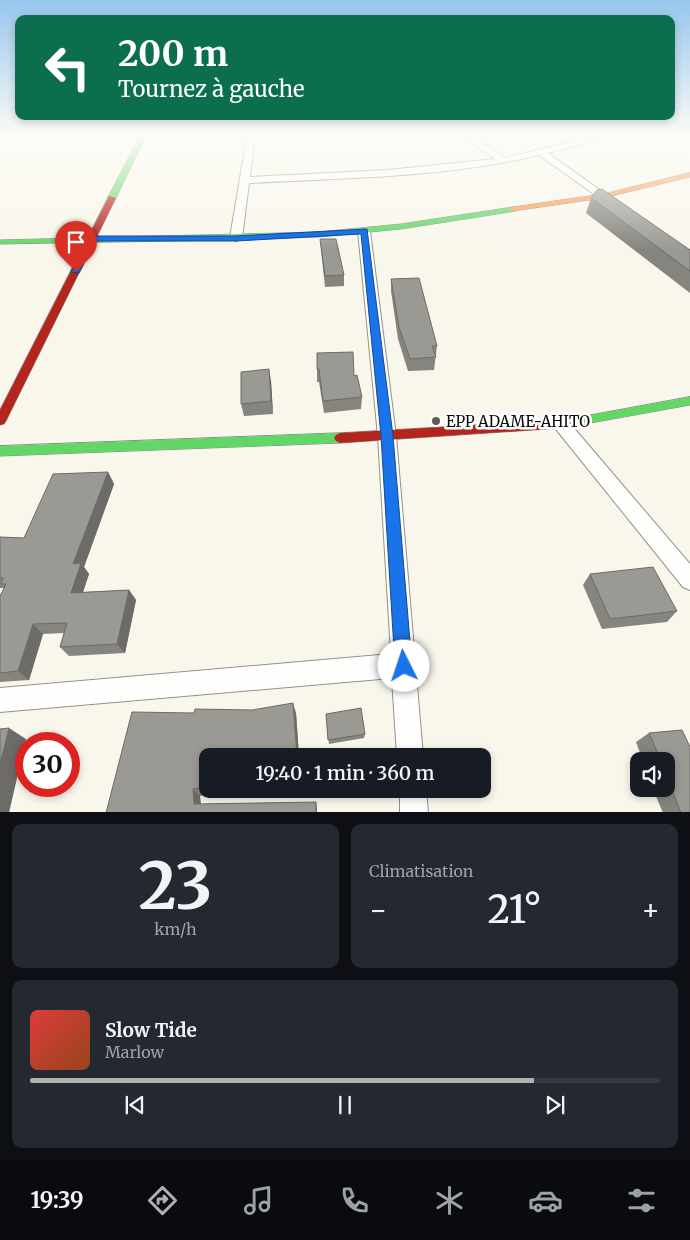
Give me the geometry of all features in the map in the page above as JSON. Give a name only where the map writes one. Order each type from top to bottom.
[{"type":"street","points":[[0,421],[124,174]]},
{"type":"street","points":[[236,238],[245,174]]},
{"type":"street","points":[[244,180],[368,174]]},
{"type":"street","points":[[572,174],[626,211]]},
{"type":"street","points":[[0,242],[92,238],[236,238],[364,231],[603,196],[690,174]]},
{"type":"street","points":[[364,231],[387,436],[409,748]]},
{"type":"street","points":[[0,451],[387,436],[561,424],[690,400]]},
{"type":"street","points":[[561,424],[690,580]]},
{"type":"street","points":[[0,700],[404,666]]},
{"type":"street","points":[[413,798],[414,812]]},
{"type":"building","points":[[602,189],[690,250],[690,271],[591,198],[597,190]]},
{"type":"building","points":[[320,239],[336,239],[344,275],[325,276]]},
{"type":"building","points":[[419,278],[437,346],[432,346],[436,357],[410,359],[399,327],[391,279]]},
{"type":"building","points":[[353,352],[354,376],[357,375],[362,397],[323,401],[319,369],[317,369],[317,353]]},
{"type":"building","points":[[269,369],[271,401],[241,404],[241,372]]},
{"type":"building","points":[[108,472],[73,564],[81,563],[71,593],[129,590],[117,644],[60,647],[67,623],[33,624],[18,671],[0,673],[0,596],[6,584],[1,584],[3,578],[0,578],[0,537],[24,538],[53,474]]},
{"type":"building","points":[[653,567],[677,611],[610,619],[590,574]]},
{"type":"building","points":[[293,703],[296,748],[199,748],[199,788],[193,789],[194,804],[316,802],[316,812],[106,812],[132,712],[194,713],[195,709],[252,710]]},
{"type":"building","points":[[361,708],[365,734],[328,740],[326,714]]},
{"type":"building","points":[[9,728],[0,764],[0,729]]},
{"type":"building","points":[[682,730],[690,747],[690,812],[681,812],[675,797],[675,752],[657,752],[649,733]]},
{"type":"traffic: fast","points":[[112,198],[124,174]]},
{"type":"traffic: fast","points":[[0,242],[273,237],[363,231],[513,209]]},
{"type":"traffic: fast","points":[[563,424],[690,401]]},
{"type":"traffic: fast","points":[[0,451],[340,438]]},
{"type":"traffic: slow","points":[[513,209],[603,196],[690,175]]},
{"type":"traffic: jam","points":[[0,421],[112,198]]},
{"type":"traffic: jam","points":[[340,438],[563,424]]},
{"type":"place","name":"EPP ADAME-AHITO","points":[[436,421]]},
{"type":"route","points":[[76,272],[92,238],[236,238],[364,231],[387,436],[404,666]]}]
